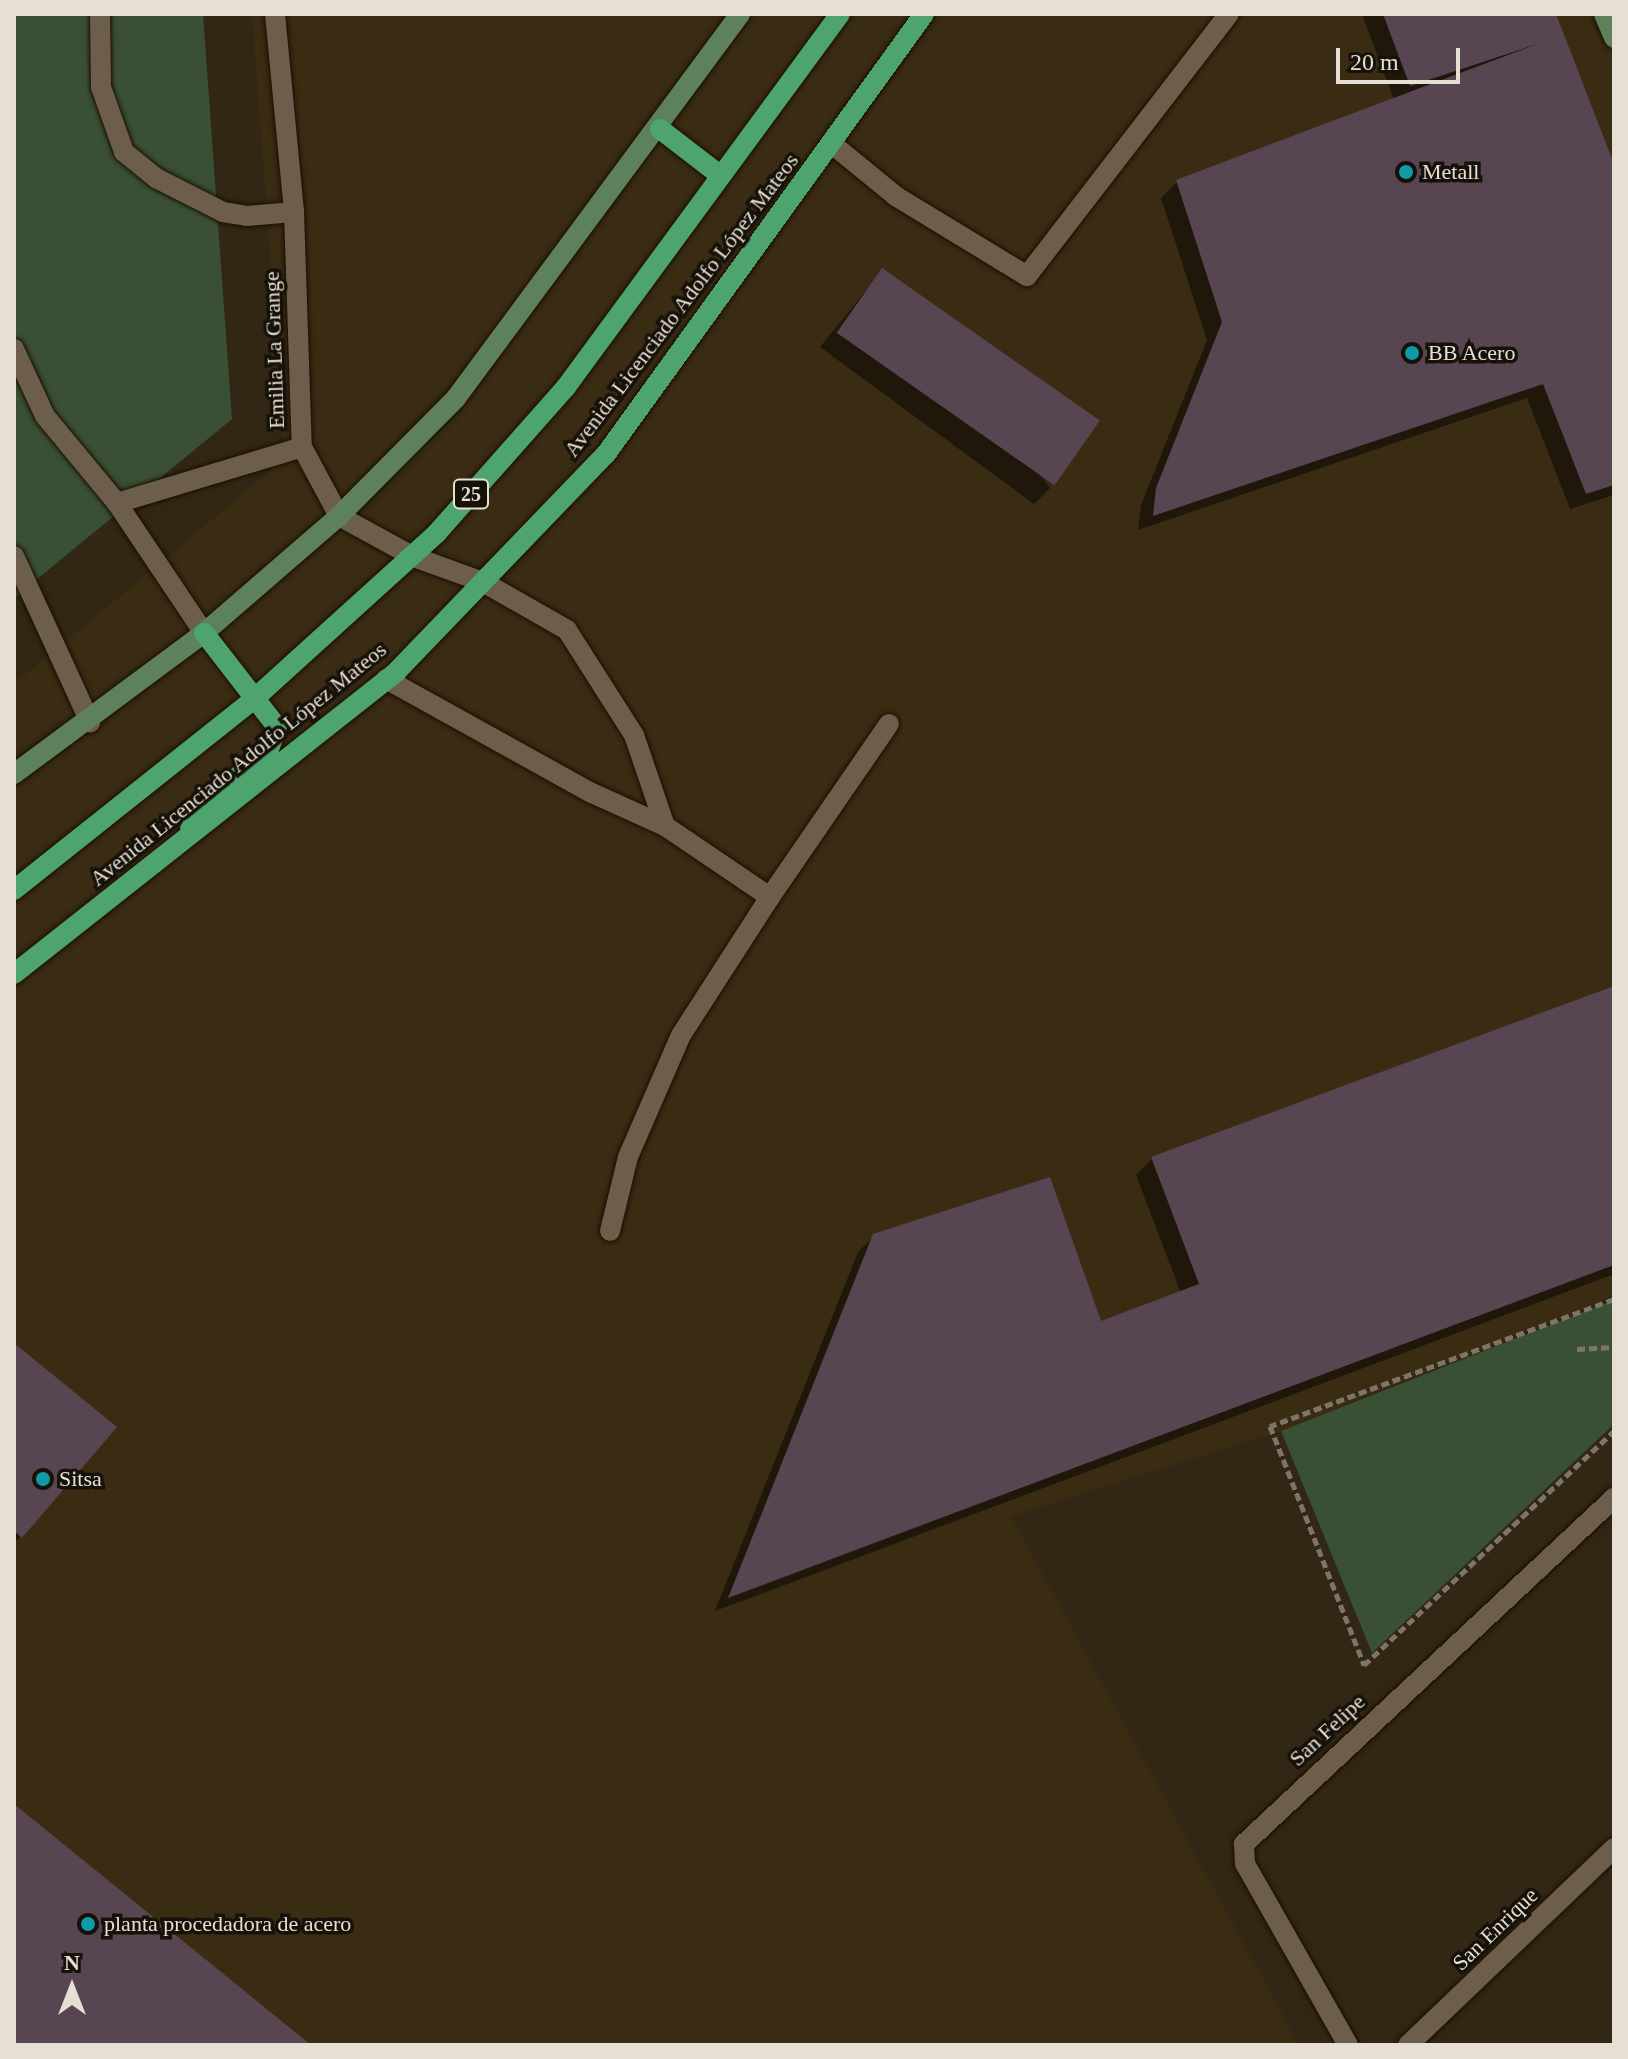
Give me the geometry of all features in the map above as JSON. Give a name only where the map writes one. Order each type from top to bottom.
[{"type":"main road","name":"Avenida Licenciado Adolfo López Mateos","points":[[14,890],[255,698],[414,557],[566,387],[840,14]]},
{"type":"main road","name":"Avenida Licenciado Adolfo López Mateos","points":[[14,974],[386,679],[606,454],[924,14]]},
{"type":"main road","points":[[660,129],[721,176]]},
{"type":"main road","points":[[183,839],[206,802],[276,742],[277,727],[204,633]]},
{"type":"street","points":[[100,14],[101,87],[124,152],[156,178],[223,212],[294,212]]},
{"type":"street","name":"Emilia La Grange","points":[[275,14],[294,212],[302,447],[339,516]]},
{"type":"street","points":[[14,774],[90,722],[204,633],[339,516],[456,398],[660,129],[740,14]]},
{"type":"street","points":[[831,143],[897,197],[1027,276],[1229,14]]},
{"type":"street","points":[[1604,14],[1614,38]]},
{"type":"street","points":[[14,349],[45,416],[117,503],[204,633]]},
{"type":"street","points":[[117,503],[302,447]]},
{"type":"street","points":[[339,516],[414,557],[483,582],[567,630],[634,735],[665,826]]},
{"type":"street","points":[[14,556],[90,722]]},
{"type":"street","points":[[386,679],[592,793],[665,826],[770,897]]},
{"type":"street","points":[[610,1231],[628,1157],[681,1035],[770,897],[889,724]]},
{"type":"street","name":"San Felipe","points":[[1348,2045],[1245,1864],[1244,1844],[1614,1498]]},
{"type":"street","name":"San Enrique","points":[[1408,2045],[1614,1848]]},
{"type":"path","points":[[1614,1299],[1270,1426],[1364,1665],[1614,1431]]},
{"type":"path","points":[[1577,1349],[1614,1347]]},
{"type":"shaded area","points":[[252,14],[1614,14],[1614,1295],[1281,1431],[1011,1516],[1299,2045],[14,2045],[14,684],[285,459]]},
{"type":"green space","points":[[14,14],[203,14],[232,419],[14,598]]},
{"type":"green space","points":[[1614,1300],[1614,1424],[1372,1653],[1281,1431]]},
{"type":"building","points":[[1383,14],[1556,14],[1614,164],[1614,485],[1586,494],[1543,384],[1153,516],[1156,488],[1222,322],[1176,180],[1540,43],[1410,86]]},
{"type":"building","points":[[882,268],[1100,421],[1055,485],[837,333]]},
{"type":"building","points":[[1614,986],[1614,1265],[728,1598],[873,1234],[1050,1177],[1101,1321],[1199,1284],[1151,1157]]},
{"type":"building","name":"Sitsa","points":[[14,1343],[117,1427],[22,1538],[14,1531]]},
{"type":"building","name":"planta procedadora de acero","points":[[14,1804],[311,2045],[14,2045]]},
{"type":"place","name":"Metall","points":[[1406,172]]},
{"type":"place","name":"BB Acero","points":[[1412,353]]},
{"type":"place","name":"Sitsa","points":[[43,1479]]},
{"type":"place","name":"planta procedadora de acero","points":[[88,1924]]}]
